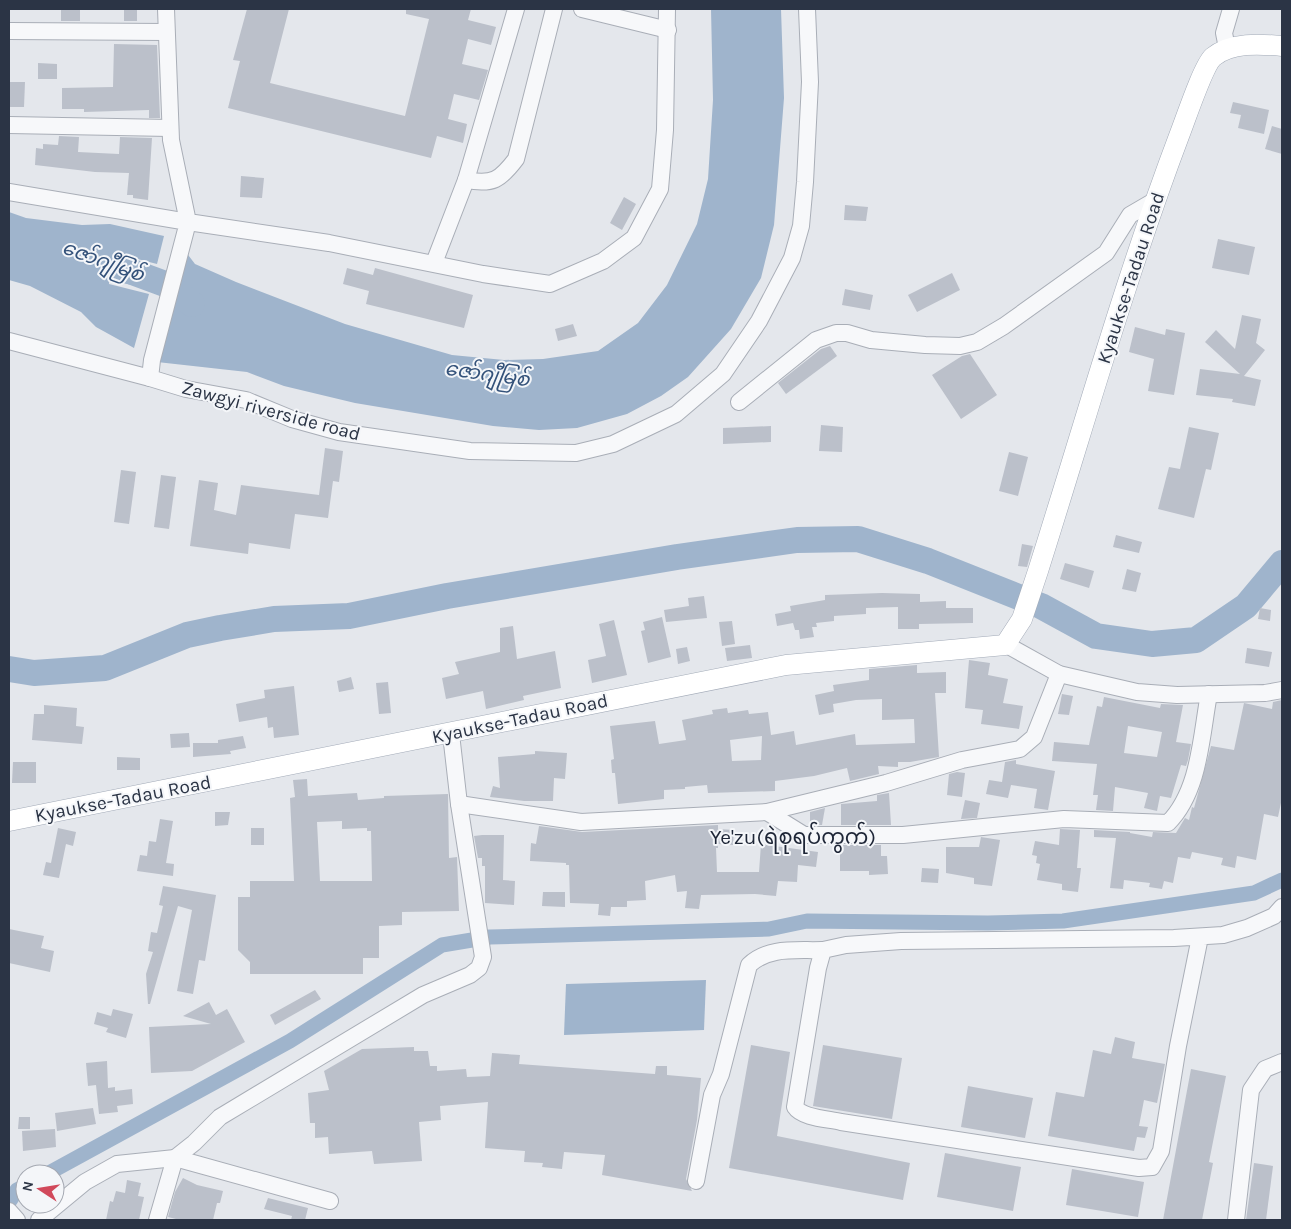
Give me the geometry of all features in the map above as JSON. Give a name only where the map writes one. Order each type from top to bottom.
[{"type":"main road","points":[[1226,48],[1264,44],[1282,46]]},
{"type":"main road","name":"Kyaukse-Tadau Road","points":[[9,821],[451,734],[786,665],[1005,644],[1022,619],[1154,201],[1201,80],[1212,58],[1226,48]]},
{"type":"street","points":[[150,378],[152,360],[188,222],[170,140],[166,9]]},
{"type":"street","points":[[434,263],[466,180],[516,9]]},
{"type":"street","points":[[466,180],[484,183],[502,178],[516,160],[554,9]]},
{"type":"street","points":[[582,9],[668,30]]},
{"type":"street","points":[[9,192],[329,243],[483,274],[550,284],[603,262],[634,238],[660,189],[665,130],[667,9]]},
{"type":"street","name":"Zawgyi riverside road","points":[[9,341],[186,389],[246,400],[292,419],[340,432],[470,451],[576,453],[613,444],[676,414],[723,374],[759,321],[792,258],[801,226],[804,182],[810,82],[807,9]]},
{"type":"street","points":[[1226,48],[1224,33],[1231,9]]},
{"type":"street","points":[[9,31],[166,32]]},
{"type":"street","points":[[9,125],[170,128]]},
{"type":"street","points":[[739,402],[816,340],[828,335],[847,334],[871,340],[925,345],[960,346],[977,342],[1004,326],[1106,253],[1130,215],[1154,201]]},
{"type":"street","points":[[1005,644],[1059,674],[1137,692],[1177,695],[1282,690]]},
{"type":"street","points":[[459,804],[581,822],[767,812],[886,783],[962,760],[1020,749],[1034,737],[1059,674]]},
{"type":"street","points":[[767,812],[804,835],[903,835],[1064,819],[1168,823],[1179,812],[1196,769],[1209,694]]},
{"type":"street","points":[[157,1220],[175,1158],[220,1116],[423,995],[470,975],[479,968],[483,956],[459,804],[451,734]]},
{"type":"street","points":[[696,1181],[712,1095],[721,1074],[749,966],[755,960],[774,951],[823,950],[846,945],[901,941],[1200,937],[1223,935],[1248,928],[1274,916],[1282,908]]},
{"type":"street","points":[[823,950],[798,1081],[795,1107],[798,1112],[841,1122],[1146,1168],[1156,1162],[1161,1151],[1178,1046],[1200,937]]},
{"type":"street","points":[[1236,1220],[1251,1090],[1265,1069],[1282,1062]]},
{"type":"street","points":[[39,1220],[86,1182],[118,1164],[175,1158],[330,1201]]},
{"type":"street","points":[[9,1211],[17,1220]]},
{"type":"water","points":[[711,9],[781,9],[784,98],[774,225],[761,278],[731,329],[688,377],[661,396],[627,414],[577,428],[539,430],[493,426],[355,403],[284,386],[247,372],[157,362],[176,239],[195,264],[236,282],[345,324],[452,355],[504,360],[543,359],[598,351],[638,323],[667,285],[697,224],[708,179],[713,100]]},
{"type":"water","points":[[9,212],[26,218],[82,225],[110,224],[164,236],[157,264],[118,254],[117,257],[156,268],[150,289],[109,280],[109,284],[149,294],[134,348],[96,327],[81,312],[30,286],[9,280]]},
{"type":"water","points":[[706,980],[704,1030],[564,1035],[566,984]]},
{"type":"building","points":[[61,9],[80,9],[80,21],[61,21]]},
{"type":"building","points":[[124,9],[137,9],[137,21],[124,21]]},
{"type":"building","points":[[247,9],[289,9],[270,83],[405,116],[429,19],[406,14],[406,9],[471,9],[468,20],[496,27],[491,45],[468,39],[462,64],[488,70],[479,100],[454,94],[448,119],[467,124],[463,143],[437,136],[431,158],[228,108],[240,61],[233,60]]},
{"type":"building","points":[[114,44],[157,45],[160,118],[149,118],[149,110],[84,112],[84,109],[62,109],[62,88],[113,87]]},
{"type":"building","points":[[38,63],[57,64],[57,79],[38,79]]},
{"type":"building","points":[[9,82],[25,82],[24,107],[9,107]]},
{"type":"building","points":[[1233,102],[1269,110],[1264,134],[1238,128],[1241,115],[1230,113]]},
{"type":"building","points":[[1272,126],[1282,129],[1282,154],[1265,149]]},
{"type":"building","points":[[59,136],[79,137],[78,152],[119,154],[120,137],[152,138],[148,200],[133,198],[133,195],[127,195],[129,173],[95,172],[35,165],[36,148],[43,149],[43,144],[58,145]]},
{"type":"building","points":[[241,176],[264,178],[262,198],[240,197]]},
{"type":"building","points":[[624,197],[636,204],[622,230],[610,223]]},
{"type":"building","points":[[845,205],[868,207],[866,221],[844,220]]},
{"type":"building","points":[[1218,239],[1255,247],[1249,275],[1212,268]]},
{"type":"building","points":[[347,268],[373,275],[375,268],[473,295],[464,328],[366,304],[369,291],[343,284]]},
{"type":"building","points":[[952,273],[960,290],[917,312],[908,295]]},
{"type":"building","points":[[845,289],[873,295],[870,310],[842,305]]},
{"type":"building","points":[[1242,315],[1261,319],[1256,343],[1265,350],[1244,376],[1261,380],[1255,406],[1232,402],[1233,399],[1196,395],[1200,369],[1240,374],[1205,342],[1216,330],[1235,349]]},
{"type":"building","points":[[573,324],[577,336],[558,341],[555,329]]},
{"type":"building","points":[[1135,327],[1165,335],[1166,329],[1185,333],[1174,395],[1148,391],[1154,359],[1129,352]]},
{"type":"building","points":[[830,346],[837,356],[786,394],[778,383],[821,349]]},
{"type":"building","points":[[970,354],[997,395],[961,419],[932,375],[962,356]]},
{"type":"building","points":[[821,425],[843,427],[842,452],[819,451]]},
{"type":"building","points":[[771,426],[771,442],[723,444],[723,428]]},
{"type":"building","points":[[1189,427],[1219,433],[1211,470],[1206,469],[1194,518],[1158,509],[1169,467],[1180,469]]},
{"type":"building","points":[[325,448],[343,451],[339,482],[333,481],[328,518],[295,514],[290,549],[249,543],[248,554],[190,546],[199,480],[218,483],[214,510],[236,515],[241,485],[319,495]]},
{"type":"building","points":[[1009,452],[1028,457],[1018,496],[999,491]]},
{"type":"building","points":[[121,470],[136,472],[129,524],[114,522]]},
{"type":"building","points":[[161,475],[176,477],[169,529],[154,527]]},
{"type":"building","points":[[1116,535],[1142,542],[1139,553],[1113,547]]},
{"type":"building","points":[[1022,544],[1033,546],[1027,567],[1018,566]]},
{"type":"building","points":[[1065,563],[1094,571],[1089,588],[1060,579]]},
{"type":"building","points":[[1127,569],[1141,573],[1136,592],[1122,589]]},
{"type":"building","points":[[920,594],[920,602],[946,601],[946,608],[973,608],[973,623],[919,624],[919,629],[898,629],[898,607],[866,608],[866,614],[834,616],[834,621],[816,623],[817,627],[812,627],[814,637],[800,639],[799,630],[795,630],[793,623],[777,626],[775,614],[791,611],[790,606],[825,600],[825,595]]},
{"type":"building","points":[[704,596],[707,618],[666,622],[664,610],[689,606],[688,598]]},
{"type":"building","points":[[1260,608],[1271,610],[1270,621],[1258,619]]},
{"type":"building","points":[[662,617],[671,657],[648,663],[641,631],[645,630],[643,622]]},
{"type":"building","points":[[614,620],[627,675],[592,683],[588,660],[606,656],[599,624]]},
{"type":"building","points":[[732,621],[735,644],[722,646],[719,622]]},
{"type":"building","points":[[513,626],[517,659],[555,651],[561,688],[523,696],[524,700],[486,709],[483,691],[446,699],[442,678],[459,674],[455,662],[500,652],[500,628]]},
{"type":"building","points":[[750,645],[752,658],[727,661],[725,648]]},
{"type":"building","points":[[687,647],[690,661],[678,664],[676,649]]},
{"type":"building","points":[[1247,648],[1272,652],[1269,667],[1245,663]]},
{"type":"building","points":[[969,660],[990,663],[988,675],[1008,679],[1003,703],[1023,706],[1019,729],[981,724],[983,710],[965,708]]},
{"type":"building","points":[[917,665],[917,673],[946,672],[946,693],[935,693],[939,757],[898,762],[898,767],[878,766],[879,774],[850,781],[847,768],[814,776],[775,781],[775,791],[708,793],[707,785],[664,790],[664,799],[618,804],[615,773],[612,773],[611,760],[614,759],[610,726],[655,721],[659,744],[686,740],[682,720],[713,714],[712,710],[727,708],[728,713],[748,710],[749,714],[768,712],[771,735],[794,731],[796,745],[855,734],[856,745],[915,743],[914,719],[882,720],[882,699],[856,700],[833,704],[834,712],[819,715],[815,695],[834,691],[833,685],[869,680],[869,669]],"holes":[[[762,736],[761,760],[732,761],[730,740]]]},
{"type":"building","points":[[351,677],[354,689],[339,692],[337,681]]},
{"type":"building","points":[[388,682],[391,713],[379,714],[376,683]]},
{"type":"building","points":[[294,686],[299,735],[274,738],[273,727],[268,728],[267,717],[239,722],[236,704],[265,698],[264,690]]},
{"type":"building","points":[[1062,694],[1073,696],[1069,715],[1058,714]]},
{"type":"building","points":[[1104,697],[1160,708],[1161,704],[1183,705],[1176,742],[1191,744],[1188,760],[1186,766],[1181,765],[1171,798],[1160,796],[1157,811],[1144,808],[1148,793],[1115,787],[1113,811],[1096,810],[1098,795],[1093,795],[1097,764],[1052,761],[1054,742],[1089,745],[1097,706],[1102,707]],"holes":[[[1128,726],[1162,732],[1157,757],[1124,753]]]},
{"type":"building","points":[[1282,700],[1282,798],[1278,817],[1264,814],[1256,860],[1237,856],[1235,868],[1221,865],[1223,858],[1192,852],[1190,859],[1178,857],[1173,883],[1164,881],[1162,889],[1149,887],[1150,883],[1124,880],[1123,889],[1110,888],[1116,838],[1094,837],[1094,830],[1130,832],[1152,837],[1153,832],[1176,833],[1185,818],[1189,820],[1192,807],[1194,808],[1211,746],[1234,750],[1244,703],[1272,709],[1273,702]]},
{"type":"building","points":[[44,705],[77,708],[76,726],[84,727],[82,744],[32,740],[34,714],[44,714]]},
{"type":"building","points":[[189,733],[190,747],[171,748],[170,734]]},
{"type":"building","points":[[243,736],[246,748],[230,751],[231,754],[193,757],[193,743],[218,743],[218,740]]},
{"type":"building","points":[[535,751],[567,753],[565,779],[554,778],[553,801],[524,801],[490,797],[493,786],[500,788],[498,757],[535,754]]},
{"type":"building","points":[[117,757],[140,758],[140,770],[117,770]]},
{"type":"building","points":[[1016,760],[1016,764],[1055,771],[1048,810],[1034,808],[1037,789],[1011,785],[1008,798],[986,794],[989,780],[1002,782],[1005,762]]},
{"type":"building","points":[[13,762],[36,762],[36,783],[12,783]]},
{"type":"building","points":[[965,773],[962,797],[947,795],[949,774]]},
{"type":"building","points":[[307,779],[308,796],[357,793],[358,800],[384,798],[384,796],[448,794],[449,858],[457,857],[459,911],[402,912],[402,925],[379,926],[379,958],[363,958],[363,974],[250,974],[250,962],[238,950],[238,897],[250,897],[250,881],[294,881],[290,798],[295,797],[293,780]],"holes":[[[342,821],[342,829],[367,828],[367,831],[371,831],[372,881],[320,881],[317,822]]]},
{"type":"building","points":[[889,793],[891,825],[841,825],[841,804],[877,801],[877,795]]},
{"type":"building","points":[[965,800],[980,803],[977,818],[961,819]]},
{"type":"building","points":[[825,808],[822,825],[810,825],[810,812]]},
{"type":"building","points":[[215,812],[230,812],[228,825],[215,826]]},
{"type":"building","points":[[160,819],[173,821],[166,863],[174,864],[173,876],[137,871],[140,855],[147,856],[149,841],[156,842]]},
{"type":"building","points":[[718,825],[718,829],[734,830],[733,845],[718,844],[718,848],[716,848],[717,872],[759,872],[761,844],[818,852],[816,867],[798,865],[797,882],[778,881],[776,896],[755,894],[701,895],[699,909],[685,908],[687,891],[677,892],[675,875],[645,881],[646,900],[627,901],[627,907],[611,907],[610,916],[598,915],[599,904],[570,903],[569,865],[566,865],[566,863],[530,861],[531,843],[536,844],[539,826],[582,832]]},
{"type":"building","points":[[58,828],[76,832],[73,846],[66,844],[59,878],[43,875],[46,862],[51,863]]},
{"type":"building","points":[[251,828],[264,828],[264,845],[251,845]]},
{"type":"building","points":[[1060,829],[1080,830],[1077,868],[1081,868],[1078,892],[1062,890],[1062,884],[1037,880],[1040,864],[1036,863],[1037,856],[1032,855],[1035,841],[1059,845]]},
{"type":"building","points":[[504,835],[503,880],[515,881],[514,905],[485,903],[485,866],[482,866],[482,858],[478,858],[474,836]]},
{"type":"building","points":[[981,837],[1000,840],[992,886],[974,884],[974,878],[946,873],[946,847],[979,847]]},
{"type":"building","points":[[840,845],[881,845],[881,856],[887,856],[888,874],[869,875],[869,871],[840,871]]},
{"type":"building","points":[[922,868],[939,869],[938,883],[921,882]]},
{"type":"building","points":[[163,886],[216,895],[205,961],[199,960],[193,994],[177,991],[192,910],[178,906],[150,1004],[148,1004],[146,974],[153,952],[148,951],[151,932],[157,933],[163,906],[159,905]]},
{"type":"building","points":[[543,892],[565,892],[565,907],[542,906]]},
{"type":"building","points":[[9,929],[44,936],[41,948],[54,951],[50,972],[9,963]]},
{"type":"building","points":[[315,990],[321,999],[275,1025],[270,1015]]},
{"type":"building","points":[[209,1002],[216,1015],[227,1009],[245,1042],[192,1071],[151,1073],[149,1027],[211,1024],[183,1016]]},
{"type":"building","points":[[113,1009],[133,1014],[126,1038],[106,1032],[108,1028],[94,1024],[97,1012],[111,1016]]},
{"type":"building","points":[[1115,1037],[1135,1042],[1132,1058],[1165,1064],[1157,1103],[1144,1100],[1139,1126],[1148,1127],[1145,1138],[1137,1137],[1134,1151],[1048,1136],[1056,1092],[1084,1097],[1093,1050],[1111,1054]]},
{"type":"building","points":[[751,1045],[790,1052],[777,1136],[910,1163],[903,1200],[729,1168]]},
{"type":"building","points":[[823,1045],[902,1058],[892,1119],[813,1106]]},
{"type":"building","points":[[414,1047],[414,1051],[428,1051],[430,1066],[437,1066],[437,1071],[466,1069],[467,1077],[490,1076],[492,1053],[520,1055],[519,1064],[655,1074],[656,1066],[667,1066],[667,1075],[701,1078],[697,1120],[686,1179],[692,1191],[602,1175],[605,1155],[564,1152],[562,1169],[542,1167],[543,1163],[524,1162],[525,1151],[485,1148],[488,1102],[440,1106],[441,1120],[419,1122],[422,1161],[374,1164],[372,1151],[329,1154],[328,1137],[315,1138],[315,1123],[310,1123],[308,1093],[329,1090],[324,1071],[362,1049]]},
{"type":"building","points":[[107,1061],[108,1088],[115,1087],[115,1091],[132,1089],[133,1104],[117,1106],[118,1112],[99,1114],[96,1085],[88,1086],[86,1063]]},
{"type":"building","points":[[1191,1069],[1226,1076],[1209,1162],[1213,1163],[1202,1220],[1163,1220]]},
{"type":"building","points":[[968,1086],[1033,1098],[1025,1138],[961,1127]]},
{"type":"building","points":[[93,1108],[96,1124],[57,1131],[55,1113]]},
{"type":"building","points":[[19,1117],[30,1117],[30,1129],[18,1129]]},
{"type":"building","points":[[55,1129],[56,1147],[23,1151],[22,1131]]},
{"type":"building","points":[[945,1153],[1021,1167],[1013,1211],[937,1197]]},
{"type":"building","points":[[1254,1163],[1273,1166],[1266,1220],[1246,1220]]},
{"type":"building","points":[[1072,1169],[1144,1182],[1138,1217],[1066,1205]]},
{"type":"building","points":[[183,1178],[197,1185],[223,1191],[220,1203],[217,1203],[213,1220],[180,1220],[168,1217],[175,1192]]},
{"type":"building","points":[[127,1180],[141,1183],[138,1196],[144,1197],[139,1220],[106,1220],[110,1201],[113,1202],[116,1191],[125,1193]]},
{"type":"building","points":[[268,1198],[308,1208],[305,1220],[291,1220],[292,1216],[264,1209]]},
{"type":"waterway","name":"ဇော်ဂျီမြစ်","points":[[119,267],[165,284],[192,304]]},
{"type":"waterway","points":[[9,669],[34,673],[105,668],[187,635],[220,628],[274,619],[349,616],[447,596],[677,557],[797,540],[858,539],[928,561],[1041,606],[1096,636],[1152,644],[1196,640],[1246,606],[1282,563]]},
{"type":"waterway","points":[[65,1164],[290,1041],[442,945],[490,937],[769,929],[807,921],[988,923],[1063,921],[1254,893],[1282,880]]},
{"type":"waterway","points":[[9,1202],[15,1193]]},
{"type":"district","name":"Ye'zu(ရဲစုရပ်ကွက်)","points":[[793,837]]}]
